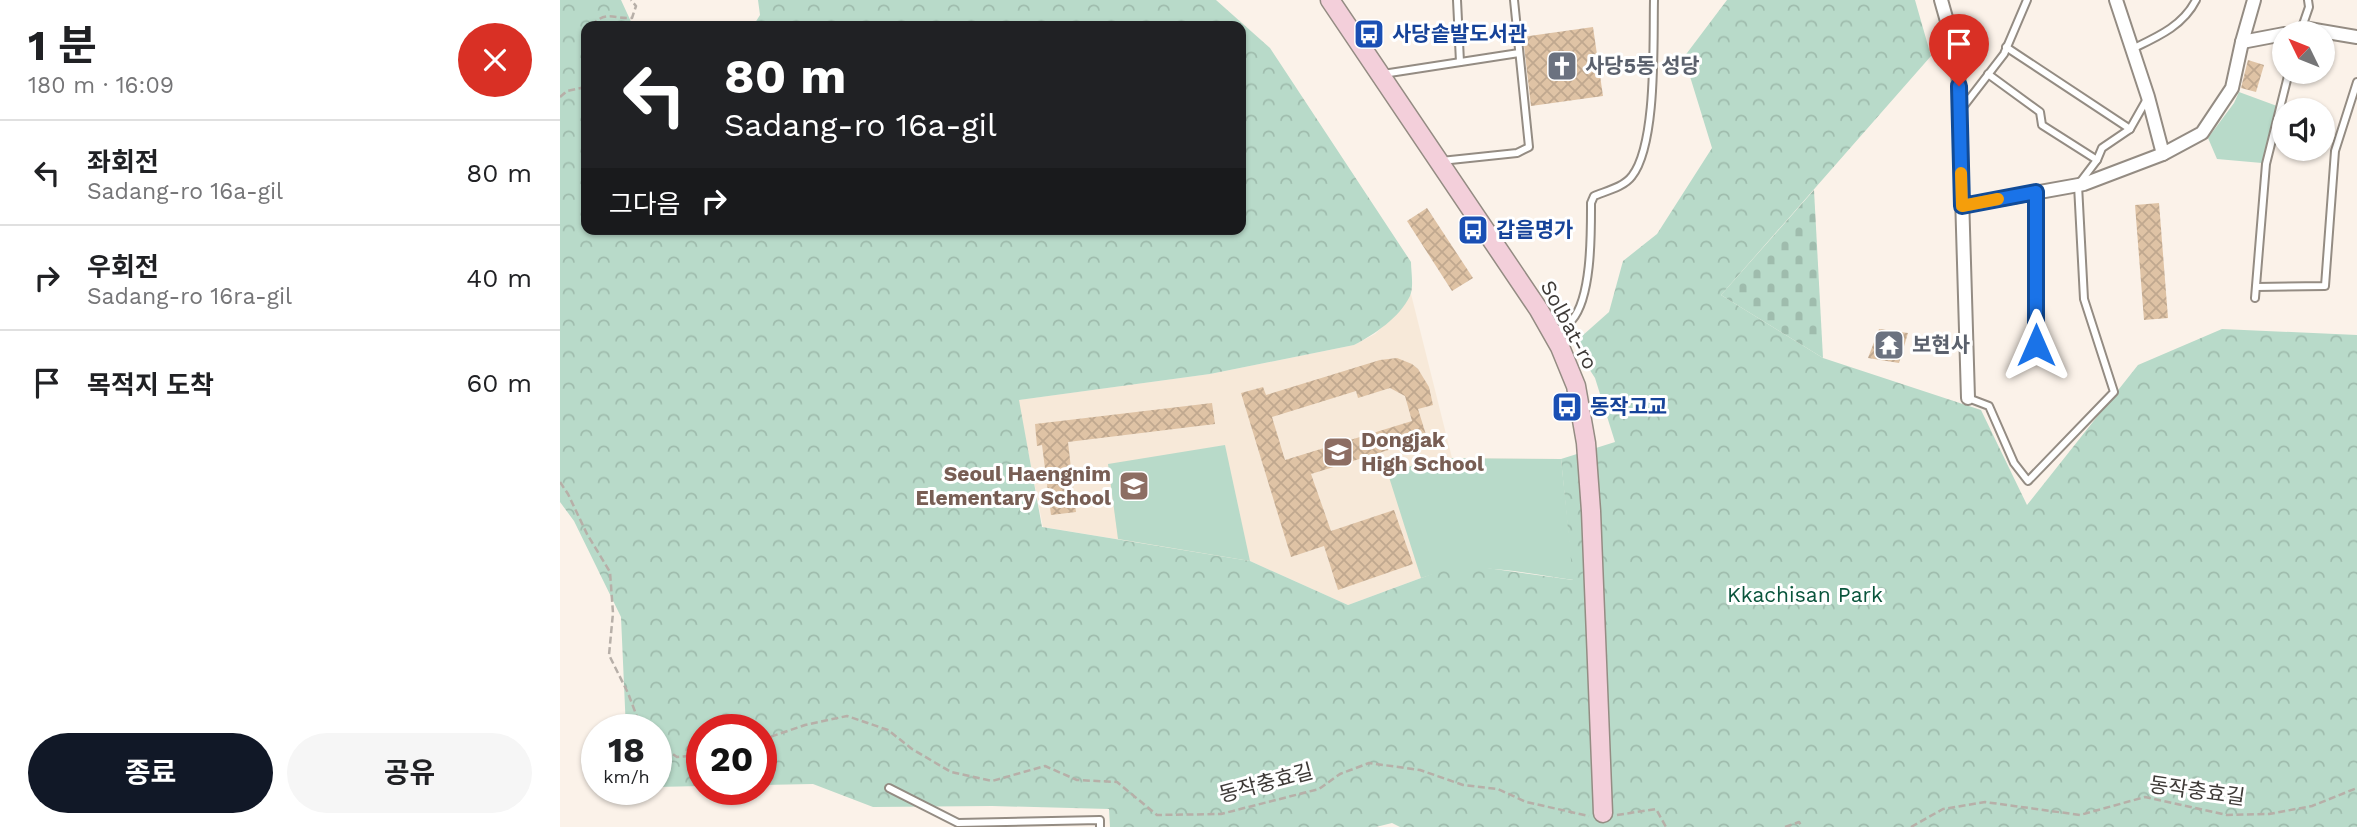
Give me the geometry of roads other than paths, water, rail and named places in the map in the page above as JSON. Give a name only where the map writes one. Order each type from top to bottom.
[{"type":"street","name":"Solbat-ro","points":[[1330,0],[1539,310],[1577,386],[1586,443],[1591,511],[1601,815]]},
{"type":"street","points":[[1941,0],[1958,60],[1968,398]]},
{"type":"street","points":[[2116,0],[2148,97],[2163,154]]},
{"type":"street","points":[[1962,206],[2078,185],[2163,154],[2202,133],[2232,88],[2255,0]]},
{"type":"street","points":[[2335,35],[2357,37]]},
{"type":"street","points":[[2242,42],[2272,36]]},
{"type":"lane","points":[[1457,0],[1460,62]]},
{"type":"lane","points":[[1439,162],[1517,153],[1529,147],[1514,0]]},
{"type":"lane","points":[[1552,333],[1572,320],[1581,303],[1591,254],[1591,203],[1594,196],[1625,183],[1633,175],[1644,148],[1650,121],[1654,0]]},
{"type":"lane","points":[[1959,112],[2007,47],[2027,0]]},
{"type":"lane","points":[[2132,49],[2162,35],[2189,14],[2196,0]]},
{"type":"lane","points":[[2303,21],[2309,7],[2308,0]]},
{"type":"lane","points":[[2007,47],[2130,129]]},
{"type":"lane","points":[[1380,75],[1519,53]]},
{"type":"lane","points":[[1988,74],[2040,112],[2042,125],[2097,160]]},
{"type":"lane","points":[[2256,287],[2325,285],[2335,150],[2357,82]]},
{"type":"lane","points":[[2255,298],[2266,164],[2286,84]]},
{"type":"lane","points":[[1968,398],[1989,406],[2014,463],[2028,481],[2114,392],[2084,299],[2078,185],[2097,160],[2102,148],[2130,129],[2148,97]]},
{"type":"lane","points":[[2036,192],[2036,345]]},
{"type":"lane","points":[[889,789],[958,823],[1100,820],[1100,827]]},
{"type":"place","name":"사당솥발도서관","points":[[1369,34]]},
{"type":"place","name":"사당5동 성당","points":[[1562,66]]},
{"type":"place","name":"갑을명가","points":[[1473,230]]},
{"type":"place","name":"보현사","points":[[1889,345]]},
{"type":"place","name":"동작고교","points":[[1567,407]]},
{"type":"place","name":"Dongjak High School","points":[[1338,452]]},
{"type":"place","name":"Seoul Haengnim Elementary School","points":[[1134,486]]},
{"type":"park label","name":"Kkachisan Park","points":[[1805,595]]}]
